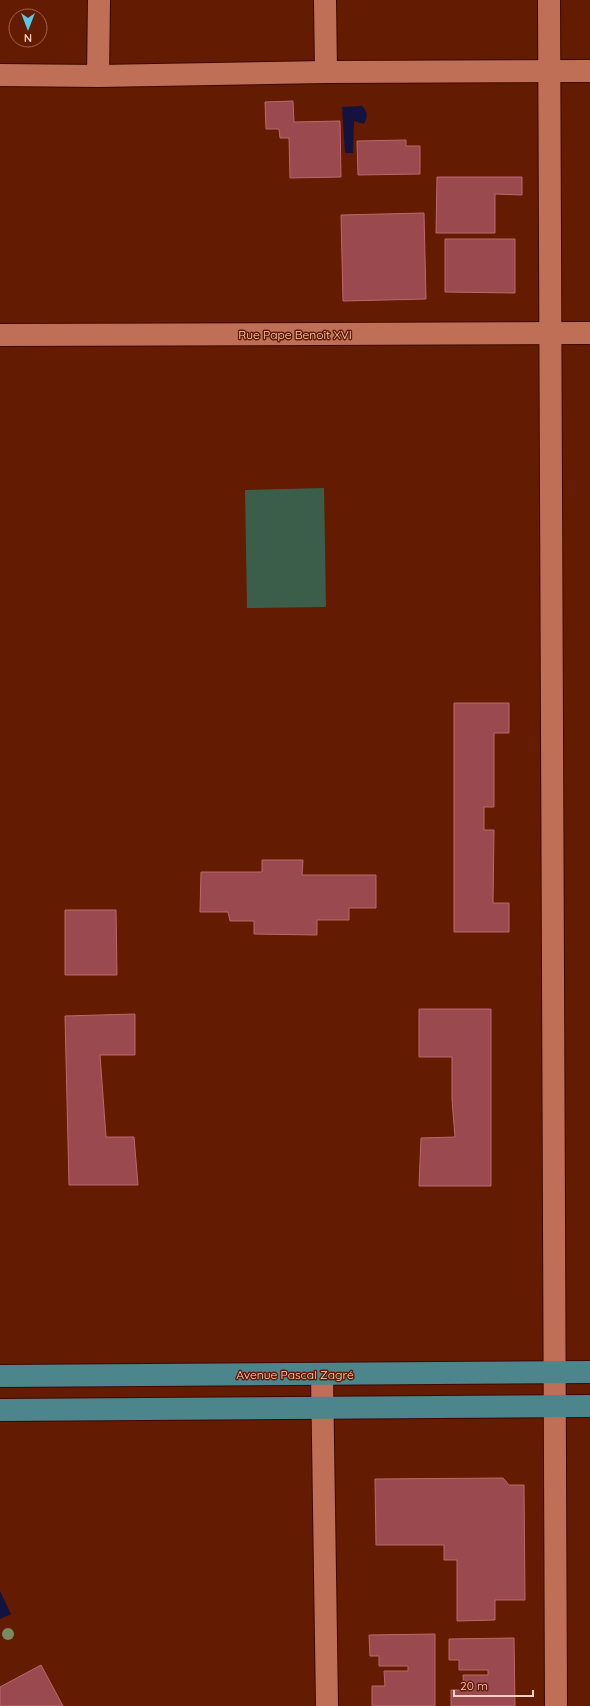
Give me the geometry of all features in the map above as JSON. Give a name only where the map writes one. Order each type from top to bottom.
[{"type":"main road","name":"Avenue Pascal Zagré","points":[[0,1376],[590,1372]]},
{"type":"main road","points":[[0,1410],[590,1406]]},
{"type":"street","points":[[98,76],[99,0]]},
{"type":"street","points":[[325,0],[326,72]]},
{"type":"street","points":[[549,0],[556,1706]]},
{"type":"street","points":[[0,74],[98,76],[326,72],[590,71]]},
{"type":"street","name":"Rue Pape Benoît XVI","points":[[0,335],[590,333]]},
{"type":"street","points":[[322,1374],[327,1706]]},
{"type":"green space","points":[[324,488],[326,607],[247,608],[245,490]]},
{"type":"shaded area","points":[[362,106],[367,115],[366,119],[364,124],[354,121],[353,153],[345,153],[342,107]]},
{"type":"shaded area","points":[[0,1591],[11,1614],[0,1619]]},
{"type":"building","points":[[293,101],[294,122],[340,121],[341,177],[290,178],[289,138],[280,138],[279,129],[266,129],[265,102]]},
{"type":"building","points":[[406,140],[406,146],[420,146],[420,174],[358,175],[357,141]]},
{"type":"building","points":[[437,177],[522,177],[522,195],[495,194],[495,233],[436,233]]},
{"type":"building","points":[[424,213],[426,299],[343,301],[341,215]]},
{"type":"building","points":[[445,239],[515,239],[515,293],[445,292]]},
{"type":"building","points":[[454,703],[509,703],[509,733],[494,733],[494,807],[484,807],[484,830],[494,830],[493,903],[509,903],[509,932],[454,932]]},
{"type":"building","points":[[262,860],[303,860],[302,875],[376,875],[376,908],[349,908],[349,920],[317,920],[317,935],[254,934],[254,921],[230,921],[228,912],[200,912],[201,872],[262,872]]},
{"type":"building","points":[[65,910],[116,910],[117,975],[65,975]]},
{"type":"building","points":[[419,1009],[491,1009],[491,1186],[419,1186],[421,1138],[455,1137],[452,1100],[452,1057],[419,1057]]},
{"type":"building","points":[[135,1014],[135,1055],[100,1055],[106,1137],[134,1137],[138,1185],[69,1185],[65,1016]]},
{"type":"building","points":[[503,1478],[509,1485],[524,1485],[525,1600],[495,1600],[495,1620],[457,1621],[457,1560],[444,1560],[444,1545],[376,1545],[375,1479]]},
{"type":"building","points":[[435,1634],[435,1706],[372,1706],[372,1686],[385,1686],[384,1671],[408,1671],[408,1666],[379,1666],[379,1656],[370,1656],[369,1635]]},
{"type":"building","points":[[514,1638],[515,1706],[451,1706],[451,1690],[464,1690],[463,1675],[488,1675],[488,1670],[459,1670],[459,1660],[449,1660],[449,1639]]},
{"type":"building","points":[[41,1665],[63,1706],[0,1706],[0,1687]]}]
